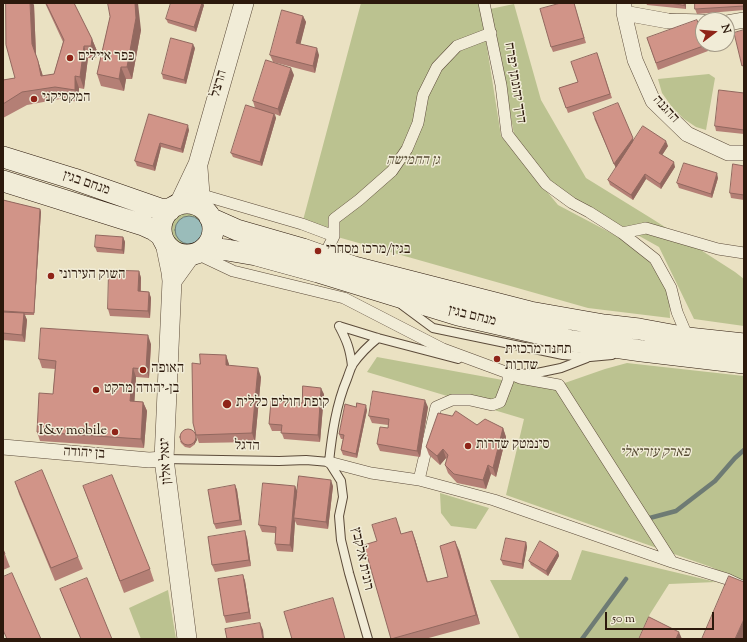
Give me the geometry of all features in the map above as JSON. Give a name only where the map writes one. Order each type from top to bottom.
[{"type":"main road","name":"מנחם בגין","points":[[3,157],[74,179],[160,209],[174,207]]},
{"type":"main road","name":"מנחם בגין","points":[[3,181],[143,225],[154,230],[164,240]]},
{"type":"main road","points":[[190,204],[203,206],[212,225],[210,241],[197,252],[181,255],[174,252],[169,248],[161,232],[164,216],[174,207],[190,204]]},
{"type":"main road","name":"מנחם בגין","points":[[203,206],[237,230],[324,256],[354,267],[530,312],[688,338],[744,344]]},
{"type":"main road","name":"מנחם בגין","points":[[197,252],[227,250],[256,255],[318,272],[458,315],[572,341],[744,363]]},
{"type":"street","name":"הרצל","points":[[174,207],[198,164],[244,3]]},
{"type":"street","name":"דרך יהונתן יפרח","points":[[484,3],[501,85],[508,134],[546,184],[572,203],[622,233],[655,259],[671,288],[677,312],[688,338]]},
{"type":"street","points":[[624,8],[668,21],[695,22]]},
{"type":"street","name":"ההגנה","points":[[624,8],[635,60],[653,101],[687,134],[728,153],[744,153]]},
{"type":"street","points":[[324,256],[334,236],[334,219],[359,200],[392,171],[407,149],[418,123],[423,95],[437,67],[457,46],[491,33]]},
{"type":"street","name":"הרצל","points":[[198,164],[203,206]]},
{"type":"street","points":[[203,206],[302,224],[334,236]]},
{"type":"street","points":[[622,233],[646,228],[718,249],[744,253]]},
{"type":"street","name":"יגאל אלון","points":[[164,240],[172,282],[164,459],[187,639]]},
{"type":"street","points":[[172,282],[197,252],[233,271],[344,298],[443,349],[520,378],[559,385],[672,562]]},
{"type":"street","points":[[418,480],[436,407],[452,400],[470,400],[492,405],[500,402],[508,381],[508,373]]},
{"type":"street","name":"בן יהודה","points":[[3,447],[149,460],[164,459]]},
{"type":"street","points":[[329,462],[371,473],[418,480],[494,500],[672,562],[727,578],[744,587]]},
{"type":"lane","points":[[387,294],[433,328],[563,355],[590,357],[642,351]]},
{"type":"lane","points":[[352,366],[351,352],[339,326],[508,373],[537,373],[561,368],[590,357]]},
{"type":"lane","points":[[329,462],[333,431],[342,392],[352,366],[368,346],[378,338]]},
{"type":"lane","name":"הדגל","points":[[164,459],[306,460],[329,462]]},
{"type":"lane","name":"רונית אלקבץ","points":[[329,462],[341,480],[343,497],[339,516],[341,540],[349,574],[368,639]]},
{"type":"green space","name":"גן החמישה","points":[[361,3],[480,3],[501,136],[558,205],[628,242],[649,261],[669,292],[670,318],[588,308],[334,236],[302,224]]},
{"type":"green space","points":[[514,4],[541,100],[586,178],[654,220],[744,279],[744,326],[694,319],[659,247],[573,199],[544,175],[514,134],[490,9]]},
{"type":"green space","points":[[709,74],[715,78],[706,130],[696,127],[684,119],[672,107],[662,93],[658,79]]},
{"type":"green space","points":[[185,210],[193,210],[200,213],[206,219],[209,230],[206,241],[200,247],[193,250],[185,250],[178,247],[172,241],[169,234],[169,226],[172,219],[178,213]]},
{"type":"green space","name":"פארק עזריאלי","points":[[377,357],[508,381],[559,385],[627,363],[744,376],[744,583],[711,567],[506,495],[524,419],[367,372]]},
{"type":"green space","points":[[440,493],[489,508],[476,529],[451,526],[441,513]]},
{"type":"green space","points":[[582,550],[716,582],[669,584],[650,614],[638,639],[520,639],[490,580],[571,580]]},
{"type":"green space","points":[[168,590],[176,639],[141,639],[129,608]]},
{"type":"water","points":[[189,216],[195,217],[199,220],[202,224],[202,236],[199,240],[195,243],[189,244],[183,243],[179,240],[176,236],[175,230],[176,224],[179,220],[183,217]]},
{"type":"building","points":[[6,3],[30,3],[32,44],[41,76],[54,74],[64,40],[46,3],[74,3],[92,39],[91,46],[84,46],[80,77],[75,76],[75,90],[55,87],[22,92],[3,104],[3,80],[15,78],[6,45]]},
{"type":"building","points":[[108,3],[135,3],[136,18],[127,67],[121,67],[119,79],[97,74],[110,17]]},
{"type":"building","points":[[171,3],[202,3],[194,27],[166,19]]},
{"type":"building","points":[[561,3],[574,3],[584,38],[551,47],[540,9]]},
{"type":"building","points":[[670,3],[684,3],[684,5]]},
{"type":"building","points":[[695,3],[744,3],[744,6],[695,9]]},
{"type":"building","points":[[282,10],[303,16],[296,43],[317,48],[313,66],[270,55]]},
{"type":"building","points":[[695,21],[695,49],[656,63],[647,38]]},
{"type":"building","points":[[744,30],[744,65],[742,66],[735,37],[735,33]]},
{"type":"building","points":[[171,38],[193,44],[184,80],[162,74]]},
{"type":"building","points":[[597,53],[610,94],[566,108],[559,88],[578,82],[571,62]]},
{"type":"building","points":[[266,60],[291,68],[278,109],[253,101]]},
{"type":"building","points":[[719,90],[744,93],[744,130],[715,126]]},
{"type":"building","points":[[618,103],[633,138],[614,164],[593,113]]},
{"type":"building","points":[[246,105],[274,114],[260,162],[231,153]]},
{"type":"building","points":[[149,114],[188,125],[181,149],[160,143],[153,166],[135,161]]},
{"type":"building","points":[[643,126],[666,141],[659,153],[674,162],[660,184],[645,174],[631,195],[608,180]]},
{"type":"building","points":[[684,163],[717,173],[711,194],[677,183]]},
{"type":"building","points":[[733,164],[744,166],[744,195],[730,193]]},
{"type":"building","points":[[3,200],[40,209],[34,313],[3,311]]},
{"type":"building","points":[[96,235],[123,237],[122,250],[95,247]]},
{"type":"building","points":[[109,270],[139,271],[138,291],[149,292],[148,311],[108,309]]},
{"type":"building","points":[[3,312],[24,313],[22,335],[3,333]]},
{"type":"building","name":"בן-יהודה מרקט","points":[[41,328],[148,335],[146,369],[133,368],[130,401],[143,402],[141,439],[37,432],[39,393],[53,394],[56,361],[39,359]]},
{"type":"building","name":"קופת חולים כללית","points":[[200,354],[226,355],[226,365],[258,368],[252,433],[196,435],[193,423],[192,363],[200,364]]},
{"type":"building","points":[[303,386],[321,388],[318,435],[281,433],[282,425],[269,424],[271,401],[302,403]]},
{"type":"building","points":[[373,391],[425,400],[417,451],[377,444],[380,427],[388,428],[389,419],[369,416]]},
{"type":"building","points":[[357,403],[366,405],[356,454],[341,450],[344,435],[339,434],[345,404],[356,407]]},
{"type":"building","name":"סינמטק שדרות","points":[[456,411],[477,425],[485,419],[503,428],[493,468],[488,465],[483,480],[454,474],[445,465],[448,455],[443,449],[437,456],[426,447],[438,413],[452,416]]},
{"type":"building","points":[[185,429],[191,429],[196,434],[194,443],[191,445],[185,445],[180,440],[180,434]]},
{"type":"building","points":[[42,470],[78,557],[51,568],[15,482]]},
{"type":"building","points":[[112,475],[150,569],[120,581],[83,486]]},
{"type":"building","points":[[299,476],[331,480],[326,522],[294,518]]},
{"type":"building","points":[[263,483],[295,486],[290,545],[275,544],[276,527],[259,525]]},
{"type":"building","points":[[235,485],[240,520],[214,524],[208,490]]},
{"type":"building","points":[[396,518],[401,534],[412,531],[427,582],[448,577],[440,546],[455,541],[476,615],[391,639],[364,545],[377,541],[372,525]]},
{"type":"building","points":[[245,531],[249,560],[212,565],[208,537]]},
{"type":"building","points":[[506,538],[526,542],[522,564],[501,560]]},
{"type":"building","points":[[540,541],[558,552],[546,571],[529,561]]},
{"type":"building","points":[[12,573],[41,639],[7,639],[3,630],[3,577]]},
{"type":"building","points":[[243,575],[249,612],[224,616],[218,579]]},
{"type":"building","points":[[729,576],[744,582],[744,619],[735,639],[702,639]]},
{"type":"building","points":[[87,578],[112,639],[81,639],[60,589]]},
{"type":"building","points":[[333,598],[345,639],[292,639],[284,612]]},
{"type":"building","points":[[649,617],[679,632],[676,639],[639,639]]},
{"type":"building","points":[[260,623],[263,639],[227,639],[225,629]]},
{"type":"waterway","points":[[646,519],[676,511],[715,481],[744,450]]},
{"type":"waterway","points":[[582,639],[626,579]]},
{"type":"place","name":"כפר איילים","points":[[70,58]]},
{"type":"place","name":"המקסיקני","points":[[34,99]]},
{"type":"place","name":"בגין/מרכז מסחרי","points":[[318,251]]},
{"type":"place","name":"השוק העירוני","points":[[51,276]]},
{"type":"place","name":"תחנה מרכזית שדרות","points":[[497,359]]},
{"type":"place","name":"האופה","points":[[143,370]]},
{"type":"place","name":"בן-יהודה מרקט","points":[[96,390]]},
{"type":"place","name":"קופת חולים כללית","points":[[227,404]]},
{"type":"place","name":"I&v mobile","points":[[115,432]]},
{"type":"place","name":"סינמטק שדרות","points":[[468,446]]}]
